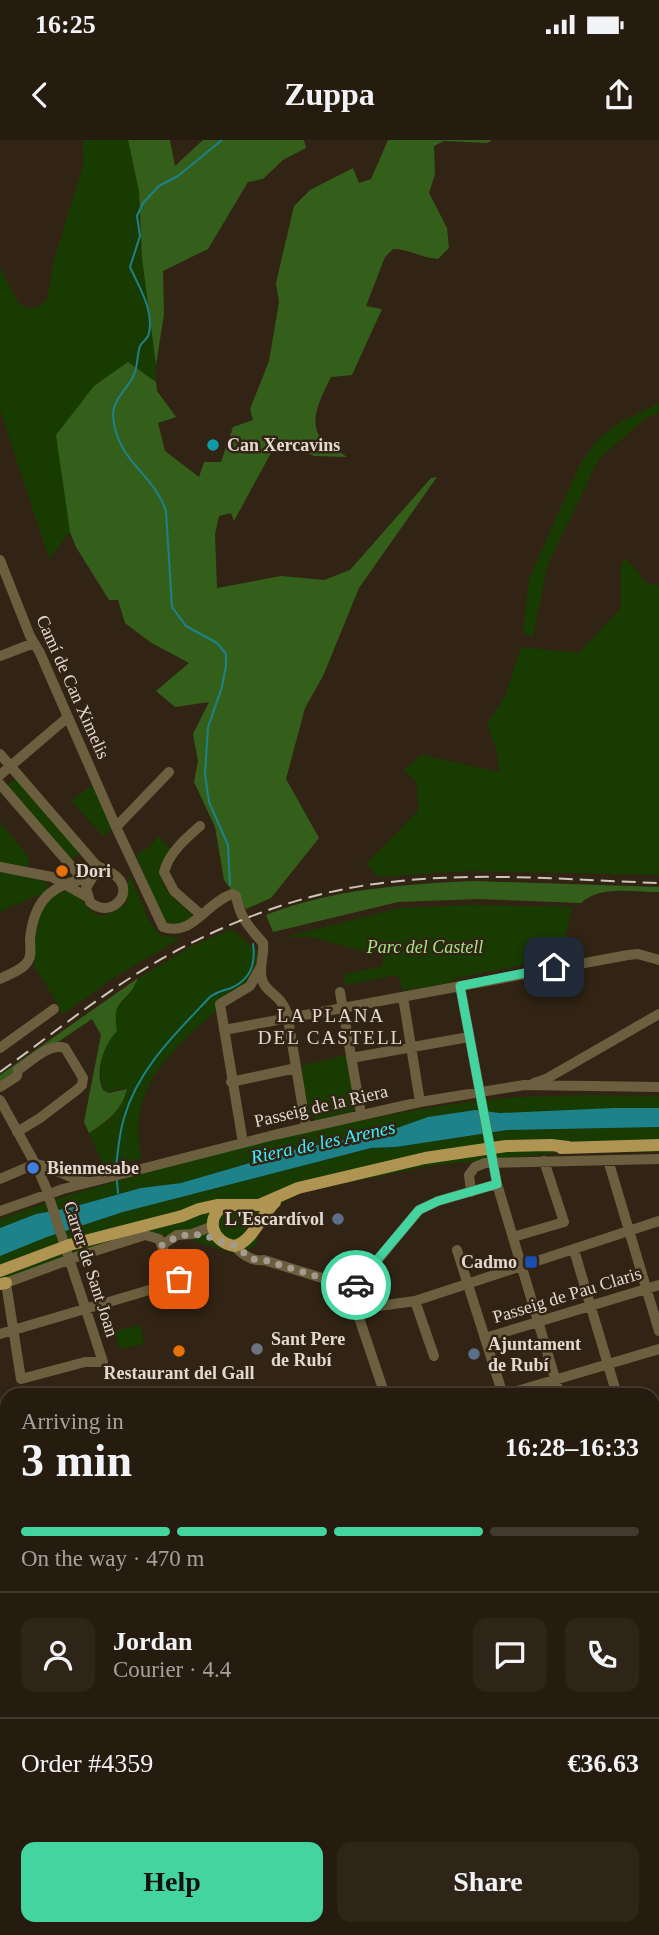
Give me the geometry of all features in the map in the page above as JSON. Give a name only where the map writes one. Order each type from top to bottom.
[{"type":"main road","points":[[244,1207],[259,1205],[316,1184],[477,1149],[535,1145],[659,1145]]},
{"type":"main road","points":[[183,1216],[202,1218],[213,1226],[218,1239],[226,1244],[246,1238],[264,1213],[283,1194]]},
{"type":"main road","points":[[1,1280],[199,1209],[236,1204],[244,1207],[252,1216],[246,1238]]},
{"type":"main road","points":[[213,1226],[216,1213],[225,1205]]},
{"type":"street","name":"Camí de Can Ximelis","points":[[0,560],[34,643],[163,927],[181,930],[188,927],[222,898],[232,894],[236,896],[251,933],[263,943],[261,967]]},
{"type":"street","points":[[0,656],[34,643]]},
{"type":"street","points":[[0,775],[68,717]]},
{"type":"street","points":[[0,754],[96,865],[121,882],[121,899],[112,907],[100,908],[88,897],[59,887],[52,877],[0,867]]},
{"type":"street","points":[[116,827],[169,772]]},
{"type":"street","points":[[0,784],[87,881],[88,897]]},
{"type":"street","points":[[200,826],[180,844],[164,872],[174,891],[201,914]]},
{"type":"street","points":[[0,979],[28,963],[36,912],[43,900],[59,887],[87,881],[98,873],[111,873],[131,857]]},
{"type":"street","points":[[223,1030],[628,955],[638,954],[659,960]]},
{"type":"street","points":[[243,1143],[220,1004],[250,986],[261,967]]},
{"type":"street","points":[[261,967],[263,984],[274,992],[284,1006],[306,1127]]},
{"type":"street","points":[[460,986],[497,1182],[559,1388]]},
{"type":"street","points":[[241,992],[274,992]]},
{"type":"street","points":[[340,992],[361,1114]]},
{"type":"street","points":[[403,997],[420,1102]]},
{"type":"street","points":[[0,1048],[54,1009]]},
{"type":"street","points":[[524,1086],[553,1075],[659,1014]]},
{"type":"street","points":[[351,1058],[469,1037]]},
{"type":"street","points":[[0,1087],[17,1076],[18,1070],[60,1045],[65,1048],[83,1078],[78,1090],[17,1132]]},
{"type":"street","points":[[231,1082],[296,1068]]},
{"type":"street","points":[[553,1075],[554,1084],[561,1087]]},
{"type":"street","name":"Passeig de la Riera","points":[[0,1212],[40,1196],[91,1182],[306,1127],[420,1102],[524,1086],[659,1087]]},
{"type":"street","name":"Carrer de Sant Joan","points":[[0,1100],[46,1188],[103,1362],[85,1362],[21,1379],[14,1330]]},
{"type":"street","points":[[471,1192],[469,1175],[475,1167],[485,1163],[659,1159]]},
{"type":"street","points":[[608,1160],[653,1287],[659,1331]]},
{"type":"street","points":[[513,1237],[564,1223],[544,1161]]},
{"type":"street","points":[[0,1180],[35,1164],[46,1165],[80,1181],[91,1182]]},
{"type":"street","points":[[46,1188],[47,1178],[52,1173],[59,1172]]},
{"type":"street","points":[[246,1238],[247,1256],[339,1284],[356,1286],[419,1210],[497,1182]]},
{"type":"street","points":[[339,1284],[337,1303],[372,1307],[415,1301],[659,1221]]},
{"type":"street","points":[[192,1234],[213,1226]]},
{"type":"street","points":[[162,1245],[177,1235],[192,1234],[218,1239]]},
{"type":"street","points":[[0,1334],[14,1330],[86,1309],[163,1286],[179,1279],[159,1239],[145,1235],[1,1280],[14,1330]]},
{"type":"street","points":[[457,1250],[501,1388]]},
{"type":"street","points":[[575,1250],[615,1388]]},
{"type":"street","name":"Passeig de Pau Claris","points":[[485,1338],[653,1287]]},
{"type":"street","points":[[415,1301],[434,1356]]},
{"type":"street","points":[[355,1306],[383,1388]]},
{"type":"street","points":[[526,1388],[659,1349]]},
{"type":"green space","points":[[82,140],[128,140],[139,191],[142,259],[156,382],[128,362],[56,434],[70,532],[49,559],[0,410],[0,267],[19,304],[32,309],[43,304],[48,296],[54,260],[84,162]]},
{"type":"green space","points":[[128,140],[170,140],[175,166],[203,140],[304,140],[306,148],[283,160],[263,179],[248,182],[208,249],[163,271],[164,314],[156,365],[142,258],[139,191]]},
{"type":"green space","points":[[388,140],[492,140],[487,143],[444,141],[434,146],[435,174],[429,193],[447,228],[449,248],[438,259],[393,249],[385,257],[366,306],[382,309],[352,375],[331,377],[317,410],[316,424],[319,435],[347,457],[314,456],[271,436],[272,451],[234,521],[231,513],[219,516],[215,534],[217,588],[281,576],[324,580],[350,570],[431,478],[437,477],[359,588],[323,676],[305,708],[286,779],[319,838],[271,898],[246,909],[224,880],[215,827],[194,782],[198,761],[193,734],[209,702],[175,707],[156,691],[189,663],[150,642],[125,623],[118,600],[109,600],[76,547],[70,532],[56,435],[94,386],[128,362],[156,382],[157,391],[176,417],[158,423],[165,451],[199,477],[204,462],[221,462],[233,427],[253,420],[250,409],[269,361],[279,302],[276,283],[294,206],[310,190],[353,168],[359,183],[371,179]]},
{"type":"green space","points":[[659,403],[659,413],[646,418],[599,459],[548,564],[533,637],[523,633],[529,579],[579,466],[595,442],[620,422]]},
{"type":"green space","points":[[624,558],[646,584],[659,585],[659,875],[469,871],[378,877],[366,864],[418,811],[417,783],[403,770],[422,755],[499,772],[497,751],[487,725],[506,694],[521,647],[579,653],[621,608],[621,566]]},
{"type":"green space","points":[[16,778],[80,853],[70,861],[6,785]]},
{"type":"green space","points":[[92,785],[112,829],[103,836],[71,801]]},
{"type":"green space","points":[[0,822],[29,858],[28,867],[0,864]]},
{"type":"green space","points":[[159,836],[171,850],[161,869],[163,884],[171,896],[192,914],[183,925],[166,923],[163,919],[136,855],[148,848]]},
{"type":"green space","points":[[0,872],[45,881],[49,889],[0,912]]},
{"type":"green space","points":[[130,875],[149,921],[160,935],[181,938],[113,978],[62,1015],[35,968],[33,959],[34,935],[43,909],[58,893],[68,892],[76,895],[96,914],[113,912],[126,904]]},
{"type":"green space","points":[[475,881],[659,887],[659,892],[607,892],[589,897],[581,903],[479,899],[398,902],[273,932],[266,915],[317,899],[369,889]]},
{"type":"green space","name":"Parc del Castell","points":[[474,905],[573,907],[563,943],[555,958],[403,991],[398,975],[345,985],[344,974],[380,967],[383,963],[383,952],[366,952],[312,937],[284,937],[400,908]]},
{"type":"green space","points":[[229,930],[237,933],[262,955],[253,973],[239,991],[184,1040],[156,1074],[146,1092],[140,1112],[138,1134],[142,1159],[103,1165],[89,1133],[109,1120],[125,1096],[124,1088],[106,1092],[101,1081],[104,1051],[116,1031],[114,1012],[117,1005],[138,978],[192,946]]},
{"type":"green space","points":[[138,978],[118,1006],[117,1031],[104,1051],[100,1067],[103,1090],[109,1093],[127,1089],[125,1097],[117,1110],[101,1125],[89,1133],[84,1122],[101,1035],[92,1019],[0,1081],[0,1075]]},
{"type":"green space","points":[[347,1055],[357,1110],[316,1121],[309,1112],[301,1066]]},
{"type":"green space","points":[[584,1095],[659,1096],[659,1108],[500,1113],[475,1110],[432,1116],[380,1134],[301,1148],[181,1183],[141,1188],[69,1208],[36,1214],[0,1228],[0,1219],[94,1188],[317,1130],[477,1101]]},
{"type":"green space","points":[[659,1127],[659,1152],[556,1153],[429,1166],[299,1193],[272,1210],[262,1223],[255,1247],[234,1253],[184,1238],[157,1234],[0,1282],[0,1256],[47,1237],[123,1212],[371,1148],[396,1147],[507,1130]]},
{"type":"green space","points":[[141,1325],[144,1344],[120,1349],[114,1331]]},
{"type":"water","points":[[659,1108],[659,1127],[507,1130],[396,1147],[371,1148],[123,1212],[0,1256],[0,1228],[36,1214],[69,1208],[141,1188],[181,1183],[301,1148],[380,1134],[428,1117],[475,1110],[500,1113]]},
{"type":"waterway","points":[[222,140],[178,176],[159,186],[143,203],[137,216],[140,236],[130,267],[148,307],[149,333],[140,346],[135,373],[117,401],[113,415],[121,444],[153,487],[166,511],[172,607],[186,626],[217,643],[226,654],[222,687],[208,727],[205,774],[209,802],[228,845],[230,885]]},
{"type":"waterway","points":[[116,1167],[122,1124],[138,1084],[159,1053],[209,998],[243,981],[252,965],[253,944]]},
{"type":"waterway","points":[[117,1181],[118,1193]]},
{"type":"railway","points":[[0,1072],[151,965],[201,938],[284,905],[341,890],[432,878],[530,877],[659,883]]},
{"type":"way so far","points":[[179,1279],[162,1245],[177,1235],[192,1234],[218,1239],[260,1261],[348,1286],[356,1285]]},
{"type":"place","name":"Can Xercavins","points":[[213,445]]},
{"type":"place","name":"Dori","points":[[62,871]]},
{"type":"place","name":"Bienmesabe","points":[[33,1168]]},
{"type":"place","name":"L'Escardívol","points":[[338,1219]]},
{"type":"place","name":"Cadmo","points":[[531,1262]]},
{"type":"place","name":"Sant Pere de Rubí","points":[[257,1349]]},
{"type":"place","name":"Restaurant del Gall","points":[[179,1351]]},
{"type":"place","name":"Ajuntament de Rubí","points":[[474,1354]]},
{"type":"district","name":"LA PLANA DEL CASTELL","points":[[331,1026]]},
{"type":"route","points":[[356,1285],[419,1210],[438,1201],[497,1184],[460,986],[554,967]]},
{"type":"water label","name":"Riera de les Arenes","points":[[323,1142]]}]
